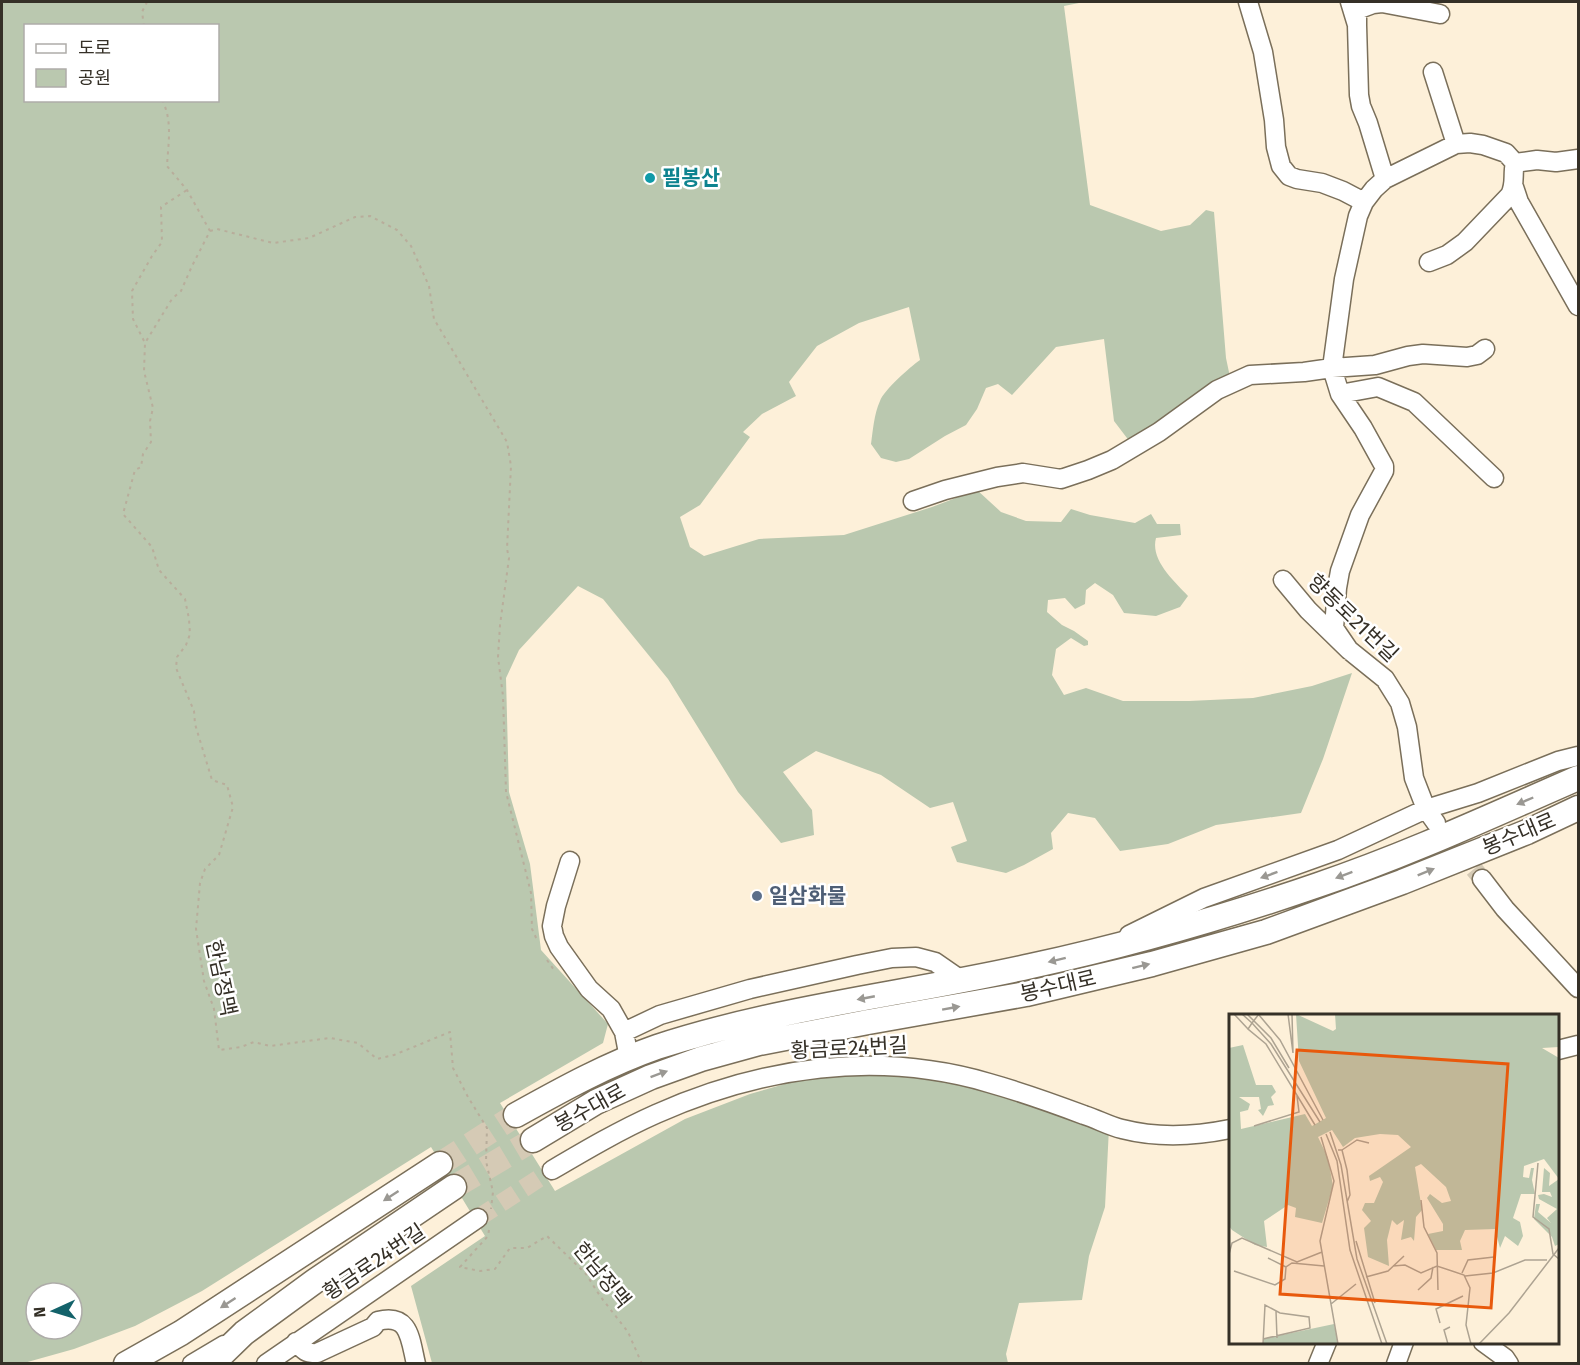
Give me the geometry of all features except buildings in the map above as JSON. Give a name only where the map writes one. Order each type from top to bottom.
[{"type":"main road","name":"봉수대로","points":[[516,1116],[629,1058],[657,1047],[723,1028],[763,1018],[1030,967],[1218,918],[1320,884],[1441,838],[1578,778]]},
{"type":"main road","name":"봉수대로","points":[[533,1140],[596,1102],[651,1077],[701,1059],[759,1043],[1026,994],[1142,966],[1255,935],[1402,882],[1527,832],[1578,808]]},
{"type":"main road","points":[[126,1364],[181,1333],[440,1164]]},
{"type":"main road","points":[[212,1364],[244,1333],[315,1281],[453,1187]]},
{"type":"street","points":[[1248,2],[1263,52],[1276,147],[1281,166],[1289,176],[1322,183],[1364,202]]},
{"type":"street","points":[[1350,2],[1357,25]]},
{"type":"street","points":[[1385,179],[1359,95],[1357,10],[1382,3],[1440,14]]},
{"type":"street","points":[[1433,72],[1456,144]]},
{"type":"street","points":[[1349,650],[1334,628],[1340,571],[1360,515],[1384,471],[1384,466],[1363,428],[1340,394],[1332,368],[1349,257],[1358,216],[1364,202],[1385,179],[1456,144],[1483,145],[1506,153],[1515,163]]},
{"type":"street","points":[[1515,163],[1578,159]]},
{"type":"street","points":[[1515,163],[1514,187],[1519,202],[1578,306]]},
{"type":"street","points":[[1429,262],[1447,255],[1466,242],[1510,195],[1514,187]]},
{"type":"street","points":[[913,501],[997,477],[1023,473],[1061,478],[1070,476],[1112,460],[1159,432],[1217,390],[1250,375],[1376,365],[1423,354],[1467,357],[1477,355],[1485,349]]},
{"type":"street","points":[[1340,394],[1378,387],[1414,402],[1494,478]]},
{"type":"street","name":"향동로21번길","points":[[1283,580],[1308,610],[1349,650],[1385,679],[1400,703],[1407,727],[1414,778],[1431,816]]},
{"type":"street","points":[[1098,950],[1204,898],[1431,816],[1478,793],[1558,761],[1578,756]]},
{"type":"street","name":"봉수대로","points":[[570,861],[556,906],[552,926],[554,936],[589,989],[611,1009],[624,1032],[629,1058]]},
{"type":"street","points":[[1482,879],[1506,909],[1578,988]]},
{"type":"street","points":[[624,1032],[660,1016],[750,989],[892,958],[915,957],[935,962],[961,980]]},
{"type":"street","points":[[1559,1050],[1578,1045]]},
{"type":"street","name":"황금로24번길","points":[[552,1170],[629,1127],[695,1098],[744,1082],[830,1067],[878,1065],[939,1070],[988,1083],[1120,1129],[1135,1132],[1170,1135],[1229,1129]]},
{"type":"street","name":"황금로24번길","points":[[266,1364],[296,1342],[486,1219]]},
{"type":"street","points":[[296,1342],[304,1351],[310,1354],[317,1353],[374,1327],[378,1321],[388,1318],[396,1319],[403,1323],[407,1331],[416,1364]]},
{"type":"street","points":[[139,1364],[181,1333]]},
{"type":"street","points":[[192,1364],[244,1333]]},
{"type":"street","points":[[1318,1364],[1326,1344]]},
{"type":"street","points":[[1396,1364],[1403,1344]]},
{"type":"street","points":[[1486,1344],[1505,1358],[1509,1364]]},
{"type":"path","points":[[144,24],[142,12],[147,2]]},
{"type":"path","points":[[163,102],[169,122],[167,166],[187,190],[210,231]]},
{"type":"path","points":[[145,343],[133,319],[132,291],[162,242],[161,207],[187,190]]},
{"type":"path","points":[[145,343],[172,299],[181,291],[210,231],[216,229],[273,243],[309,238],[355,217],[370,216],[398,230],[411,246],[429,286],[434,319],[507,442],[511,466],[507,549],[509,558],[498,657],[503,696],[506,792],[531,893],[532,929],[540,946]]},
{"type":"path","name":"한남정맥","points":[[145,343],[144,371],[153,408],[150,421],[151,442],[143,454],[141,467],[135,470],[123,514],[152,547],[159,570],[185,599],[190,634],[186,645],[177,657],[176,668],[194,711],[195,723],[212,780],[227,785],[232,807],[219,855],[205,869],[200,883],[196,929],[204,981],[214,1009],[219,1050],[241,1047],[254,1042],[270,1046],[330,1038],[358,1043],[377,1059],[394,1055],[450,1032],[453,1068],[487,1128],[486,1161],[493,1192],[486,1219],[488,1236],[460,1267],[480,1271],[495,1269],[510,1248],[527,1248],[547,1236],[586,1274],[628,1332],[642,1364]]},
{"type":"path","points":[[544,955],[556,972]]},
{"type":"green space","points":[[2,2],[1084,2],[1064,6],[1090,205],[1161,231],[1190,225],[1206,210],[1214,212],[1226,358],[1230,377],[1130,442],[1114,421],[1104,339],[1056,347],[1012,395],[998,384],[986,388],[977,409],[966,425],[909,459],[896,462],[881,458],[871,444],[875,417],[882,396],[920,360],[909,307],[859,323],[817,346],[789,382],[796,396],[762,414],[743,432],[750,437],[700,505],[680,517],[690,547],[704,556],[759,539],[844,535],[977,490],[1001,512],[1026,521],[1061,522],[1071,509],[1090,515],[1135,523],[1151,514],[1157,524],[1180,524],[1181,535],[1156,538],[1155,546],[1156,554],[1164,570],[1188,596],[1180,607],[1156,616],[1124,613],[1113,595],[1095,583],[1086,590],[1085,604],[1075,609],[1065,598],[1048,600],[1047,612],[1062,625],[1088,641],[1088,645],[1084,646],[1071,638],[1056,649],[1052,675],[1064,695],[1086,688],[1123,701],[1189,701],[1253,698],[1312,686],[1352,673],[1323,759],[1301,813],[1216,825],[1168,844],[1120,851],[1095,818],[1068,813],[1051,833],[1053,849],[1006,873],[957,862],[951,847],[967,841],[953,802],[930,808],[881,775],[816,751],[783,772],[812,810],[814,835],[781,843],[738,792],[668,679],[603,599],[578,586],[519,650],[506,678],[509,792],[530,864],[541,950],[608,1024],[603,1043],[500,1103],[555,1191],[685,1119],[750,1094],[799,1080],[864,1073],[932,1077],[994,1092],[1109,1128],[1105,1207],[1089,1256],[1082,1300],[1019,1303],[1006,1354],[1008,1363],[432,1363],[411,1286],[485,1236],[431,1147],[202,1291],[135,1326],[74,1349],[24,1363],[2,1363]]},
{"type":"tunnel","points":[[1440,827],[1482,879]]},
{"type":"tunnel","points":[[440,1164],[516,1115]]},
{"type":"tunnel","points":[[454,1187],[533,1140]]},
{"type":"tunnel","points":[[478,1218],[552,1170]]},
{"type":"place","name":"필봉산","points":[[650,178]]},
{"type":"place","name":"일삼화물","points":[[757,896]]}]
